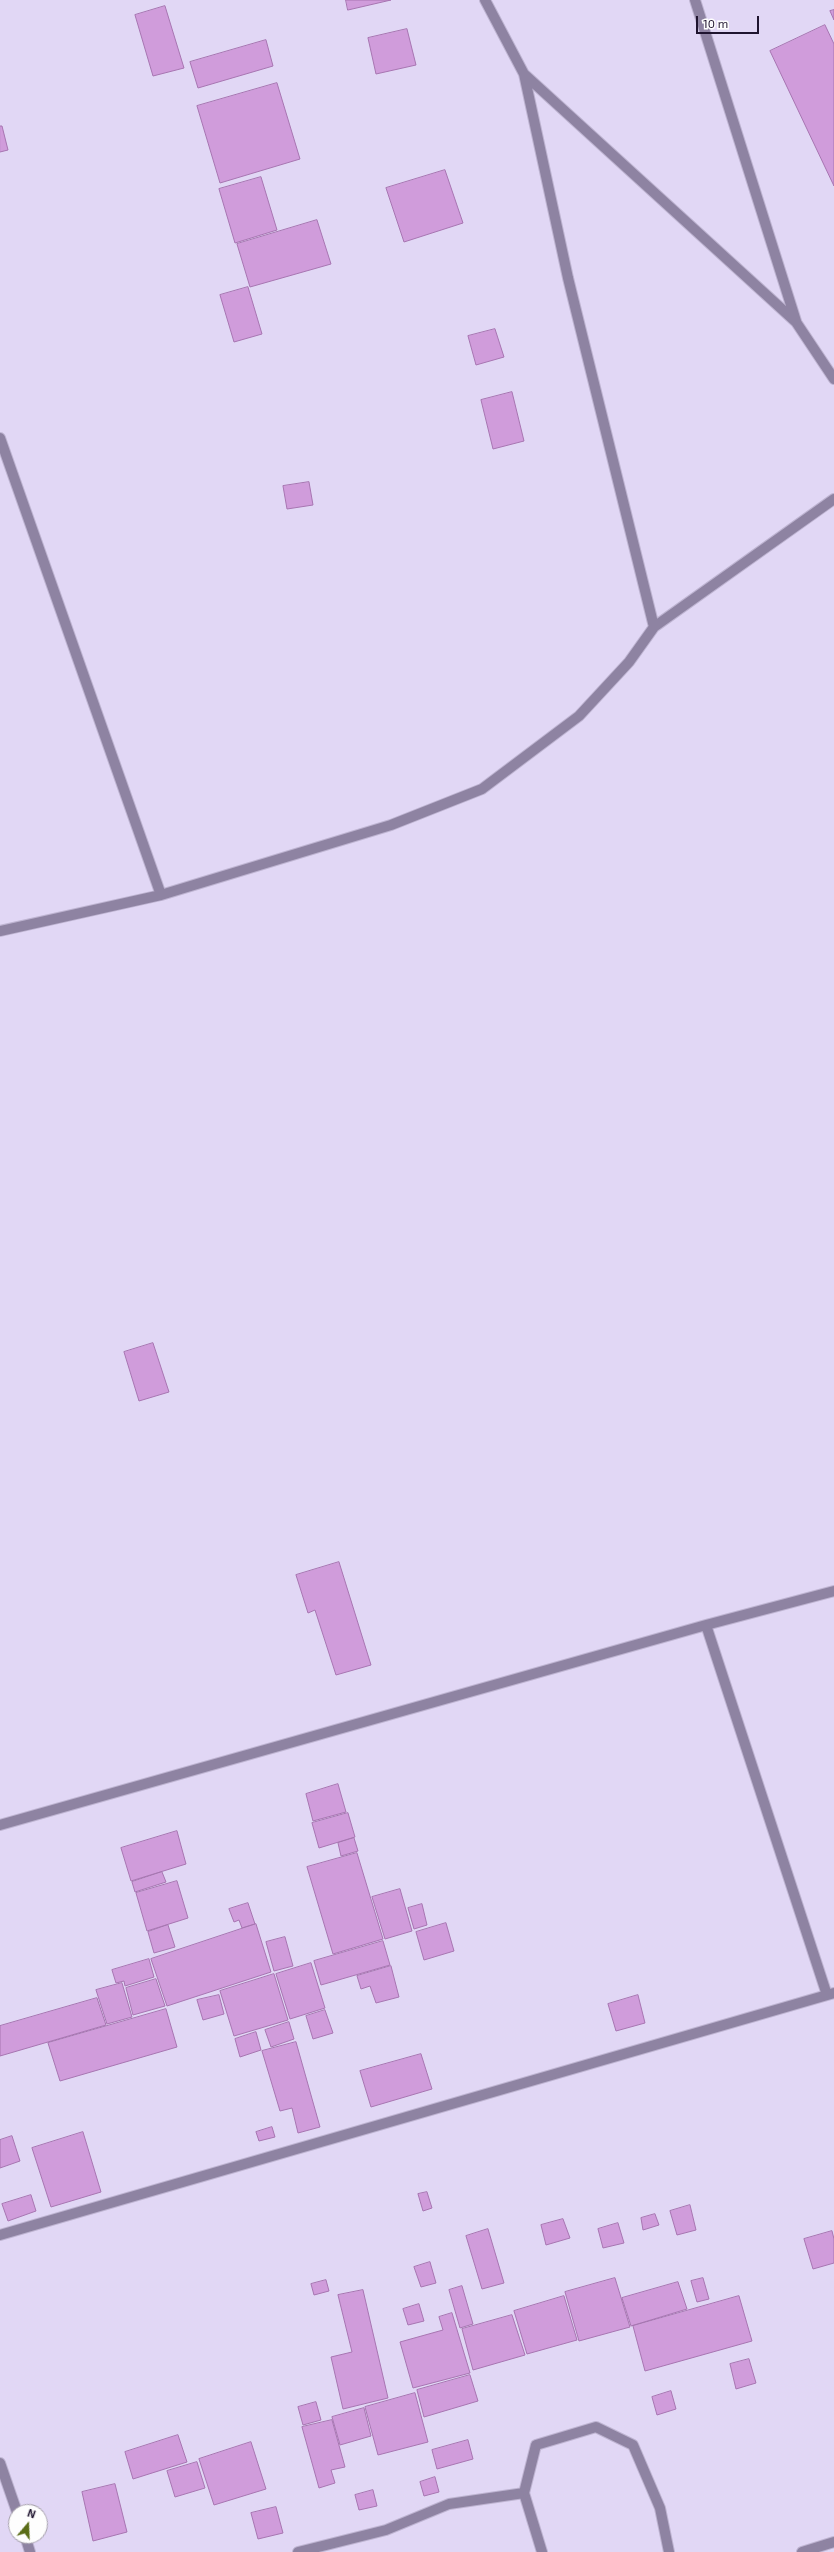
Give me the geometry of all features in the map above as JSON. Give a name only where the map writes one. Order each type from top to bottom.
[{"type":"street","points":[[485,0],[524,74],[568,278],[654,627]]},
{"type":"street","points":[[695,0],[796,322]]},
{"type":"street","points":[[524,74],[796,322],[834,379]]},
{"type":"street","points":[[0,438],[161,895]]},
{"type":"street","points":[[0,930],[161,895],[391,825],[482,789],[579,716],[630,662],[654,627],[834,499]]},
{"type":"street","points":[[0,1825],[706,1625],[834,1591]]},
{"type":"street","points":[[0,2235],[830,1994],[706,1625]]},
{"type":"street","points":[[542,2552],[524,2493],[536,2445],[596,2427],[633,2445],[660,2508],[669,2552]]},
{"type":"street","points":[[0,2463],[14,2504]]},
{"type":"street","points":[[298,2552],[386,2530],[449,2504],[524,2493]]},
{"type":"street","points":[[802,2552],[834,2542]]},
{"type":"building","points":[[346,0],[391,0],[348,10]]},
{"type":"building","points":[[165,6],[184,68],[153,76],[135,15]]},
{"type":"building","points":[[834,10],[834,20],[830,11]]},
{"type":"building","points":[[825,25],[834,44],[834,186],[770,51]]},
{"type":"building","points":[[407,29],[416,65],[376,74],[368,38]]},
{"type":"building","points":[[266,40],[273,66],[198,88],[190,62]]},
{"type":"building","points":[[277,83],[300,159],[220,183],[197,106]]},
{"type":"building","points":[[0,126],[2,126],[8,150],[0,152]]},
{"type":"building","points":[[445,170],[463,223],[404,242],[386,188]]},
{"type":"building","points":[[261,177],[277,230],[235,243],[219,189]]},
{"type":"building","points":[[317,220],[331,264],[250,287],[237,244]]},
{"type":"building","points":[[248,287],[262,334],[234,342],[220,295]]},
{"type":"building","points":[[495,329],[504,357],[476,365],[468,336]]},
{"type":"building","points":[[512,392],[524,441],[493,449],[481,400]]},
{"type":"building","points":[[309,482],[313,505],[287,509],[283,486]]},
{"type":"building","points":[[153,1343],[169,1392],[139,1401],[124,1352]]},
{"type":"building","points":[[339,1562],[371,1665],[336,1675],[315,1610],[308,1613],[296,1575]]},
{"type":"building","points":[[338,1784],[346,1812],[313,1821],[306,1794]]},
{"type":"building","points":[[348,1813],[355,1837],[319,1848],[312,1823]]},
{"type":"building","points":[[177,1831],[186,1864],[131,1881],[121,1848]]},
{"type":"building","points":[[354,1838],[358,1851],[341,1856],[338,1843]]},
{"type":"building","points":[[357,1853],[383,1939],[333,1954],[307,1867]]},
{"type":"building","points":[[162,1872],[166,1882],[135,1892],[132,1882]]},
{"type":"building","points":[[177,1881],[188,1918],[147,1931],[136,1893]]},
{"type":"building","points":[[400,1889],[412,1931],[385,1939],[372,1897]]},
{"type":"building","points":[[248,1903],[255,1924],[242,1928],[239,1920],[234,1922],[229,1909]]},
{"type":"building","points":[[422,1904],[427,1925],[414,1929],[408,1908]]},
{"type":"building","points":[[446,1923],[454,1951],[424,1960],[416,1932]]},
{"type":"building","points":[[256,1924],[271,1972],[167,2006],[151,1959]]},
{"type":"building","points":[[168,1925],[175,1947],[154,1953],[148,1932]]},
{"type":"building","points":[[285,1937],[293,1966],[274,1971],[266,1942]]},
{"type":"building","points":[[383,1941],[390,1965],[321,1985],[314,1961]]},
{"type":"building","points":[[149,1959],[154,1977],[125,1986],[124,1981],[116,1983],[112,1970]]},
{"type":"building","points":[[311,1963],[325,2008],[290,2019],[276,1974]]},
{"type":"building","points":[[391,1966],[399,1997],[376,2003],[370,1986],[361,1989],[357,1976]]},
{"type":"building","points":[[274,1974],[288,2020],[234,2036],[220,1991]]},
{"type":"building","points":[[156,1979],[165,2006],[133,2015],[126,1988]]},
{"type":"building","points":[[122,1983],[132,2017],[107,2024],[96,1990]]},
{"type":"building","points":[[219,1995],[224,2014],[203,2020],[197,2000]]},
{"type":"building","points":[[638,1995],[645,2023],[616,2031],[608,2004]]},
{"type":"building","points":[[97,1998],[106,2025],[0,2056],[0,2026]]},
{"type":"building","points":[[166,2009],[177,2047],[60,2081],[48,2043]]},
{"type":"building","points":[[325,2010],[333,2033],[313,2039],[306,2016]]},
{"type":"building","points":[[289,2022],[294,2039],[271,2047],[265,2030]]},
{"type":"building","points":[[256,2032],[261,2050],[240,2057],[235,2039]]},
{"type":"building","points":[[296,2042],[320,2127],[298,2133],[292,2108],[280,2111],[262,2051]]},
{"type":"building","points":[[421,2054],[432,2089],[371,2107],[360,2071]]},
{"type":"building","points":[[272,2127],[275,2137],[259,2141],[256,2132]]},
{"type":"building","points":[[83,2132],[101,2192],[51,2207],[32,2148]]},
{"type":"building","points":[[12,2136],[20,2161],[0,2168],[0,2140]]},
{"type":"building","points":[[427,2192],[432,2208],[423,2211],[418,2194]]},
{"type":"building","points":[[31,2195],[36,2211],[8,2221],[2,2204]]},
{"type":"building","points":[[690,2205],[696,2230],[677,2235],[670,2211]]},
{"type":"building","points":[[655,2214],[659,2225],[643,2230],[641,2218]]},
{"type":"building","points":[[563,2219],[570,2238],[546,2245],[541,2225]]},
{"type":"building","points":[[618,2223],[624,2243],[603,2248],[598,2229]]},
{"type":"building","points":[[488,2229],[504,2283],[482,2289],[466,2236]]},
{"type":"building","points":[[832,2231],[834,2239],[834,2263],[813,2269],[804,2239]]},
{"type":"building","points":[[430,2262],[436,2283],[421,2287],[414,2267]]},
{"type":"building","points":[[615,2278],[630,2327],[579,2341],[565,2292]]},
{"type":"building","points":[[703,2278],[709,2299],[697,2302],[691,2281]]},
{"type":"building","points":[[326,2280],[329,2291],[314,2295],[311,2284]]},
{"type":"building","points":[[678,2282],[687,2309],[631,2326],[622,2298]]},
{"type":"building","points":[[462,2286],[473,2324],[460,2328],[449,2290]]},
{"type":"building","points":[[363,2290],[388,2398],[343,2409],[331,2357],[352,2352],[338,2295]]},
{"type":"building","points":[[564,2296],[577,2340],[527,2354],[514,2311]]},
{"type":"building","points":[[739,2296],[752,2341],[645,2371],[633,2326]]},
{"type":"building","points":[[419,2304],[424,2321],[408,2325],[403,2309]]},
{"type":"building","points":[[452,2313],[470,2373],[413,2388],[400,2342],[443,2330],[439,2317]]},
{"type":"building","points":[[512,2315],[525,2355],[473,2370],[462,2329]]},
{"type":"building","points":[[749,2359],[756,2383],[736,2389],[730,2364]]},
{"type":"building","points":[[470,2375],[478,2401],[424,2417],[417,2390]]},
{"type":"building","points":[[671,2391],[676,2409],[657,2415],[652,2397]]},
{"type":"building","points":[[415,2393],[428,2442],[378,2455],[365,2407]]},
{"type":"building","points":[[316,2402],[321,2420],[303,2425],[298,2407]]},
{"type":"building","points":[[364,2408],[371,2436],[340,2445],[332,2417]]},
{"type":"building","points":[[332,2420],[345,2467],[331,2470],[335,2483],[319,2488],[302,2427]]},
{"type":"building","points":[[178,2435],[187,2462],[133,2479],[125,2452]]},
{"type":"building","points":[[468,2440],[473,2459],[437,2469],[432,2450]]},
{"type":"building","points":[[251,2442],[266,2489],[214,2505],[199,2459]]},
{"type":"building","points":[[197,2462],[205,2488],[175,2497],[167,2471]]},
{"type":"building","points":[[435,2477],[439,2492],[424,2496],[420,2482]]},
{"type":"building","points":[[115,2484],[127,2532],[93,2541],[82,2492]]},
{"type":"building","points":[[373,2490],[377,2506],[359,2510],[355,2495]]},
{"type":"building","points":[[276,2507],[283,2533],[258,2539],[251,2513]]}]
